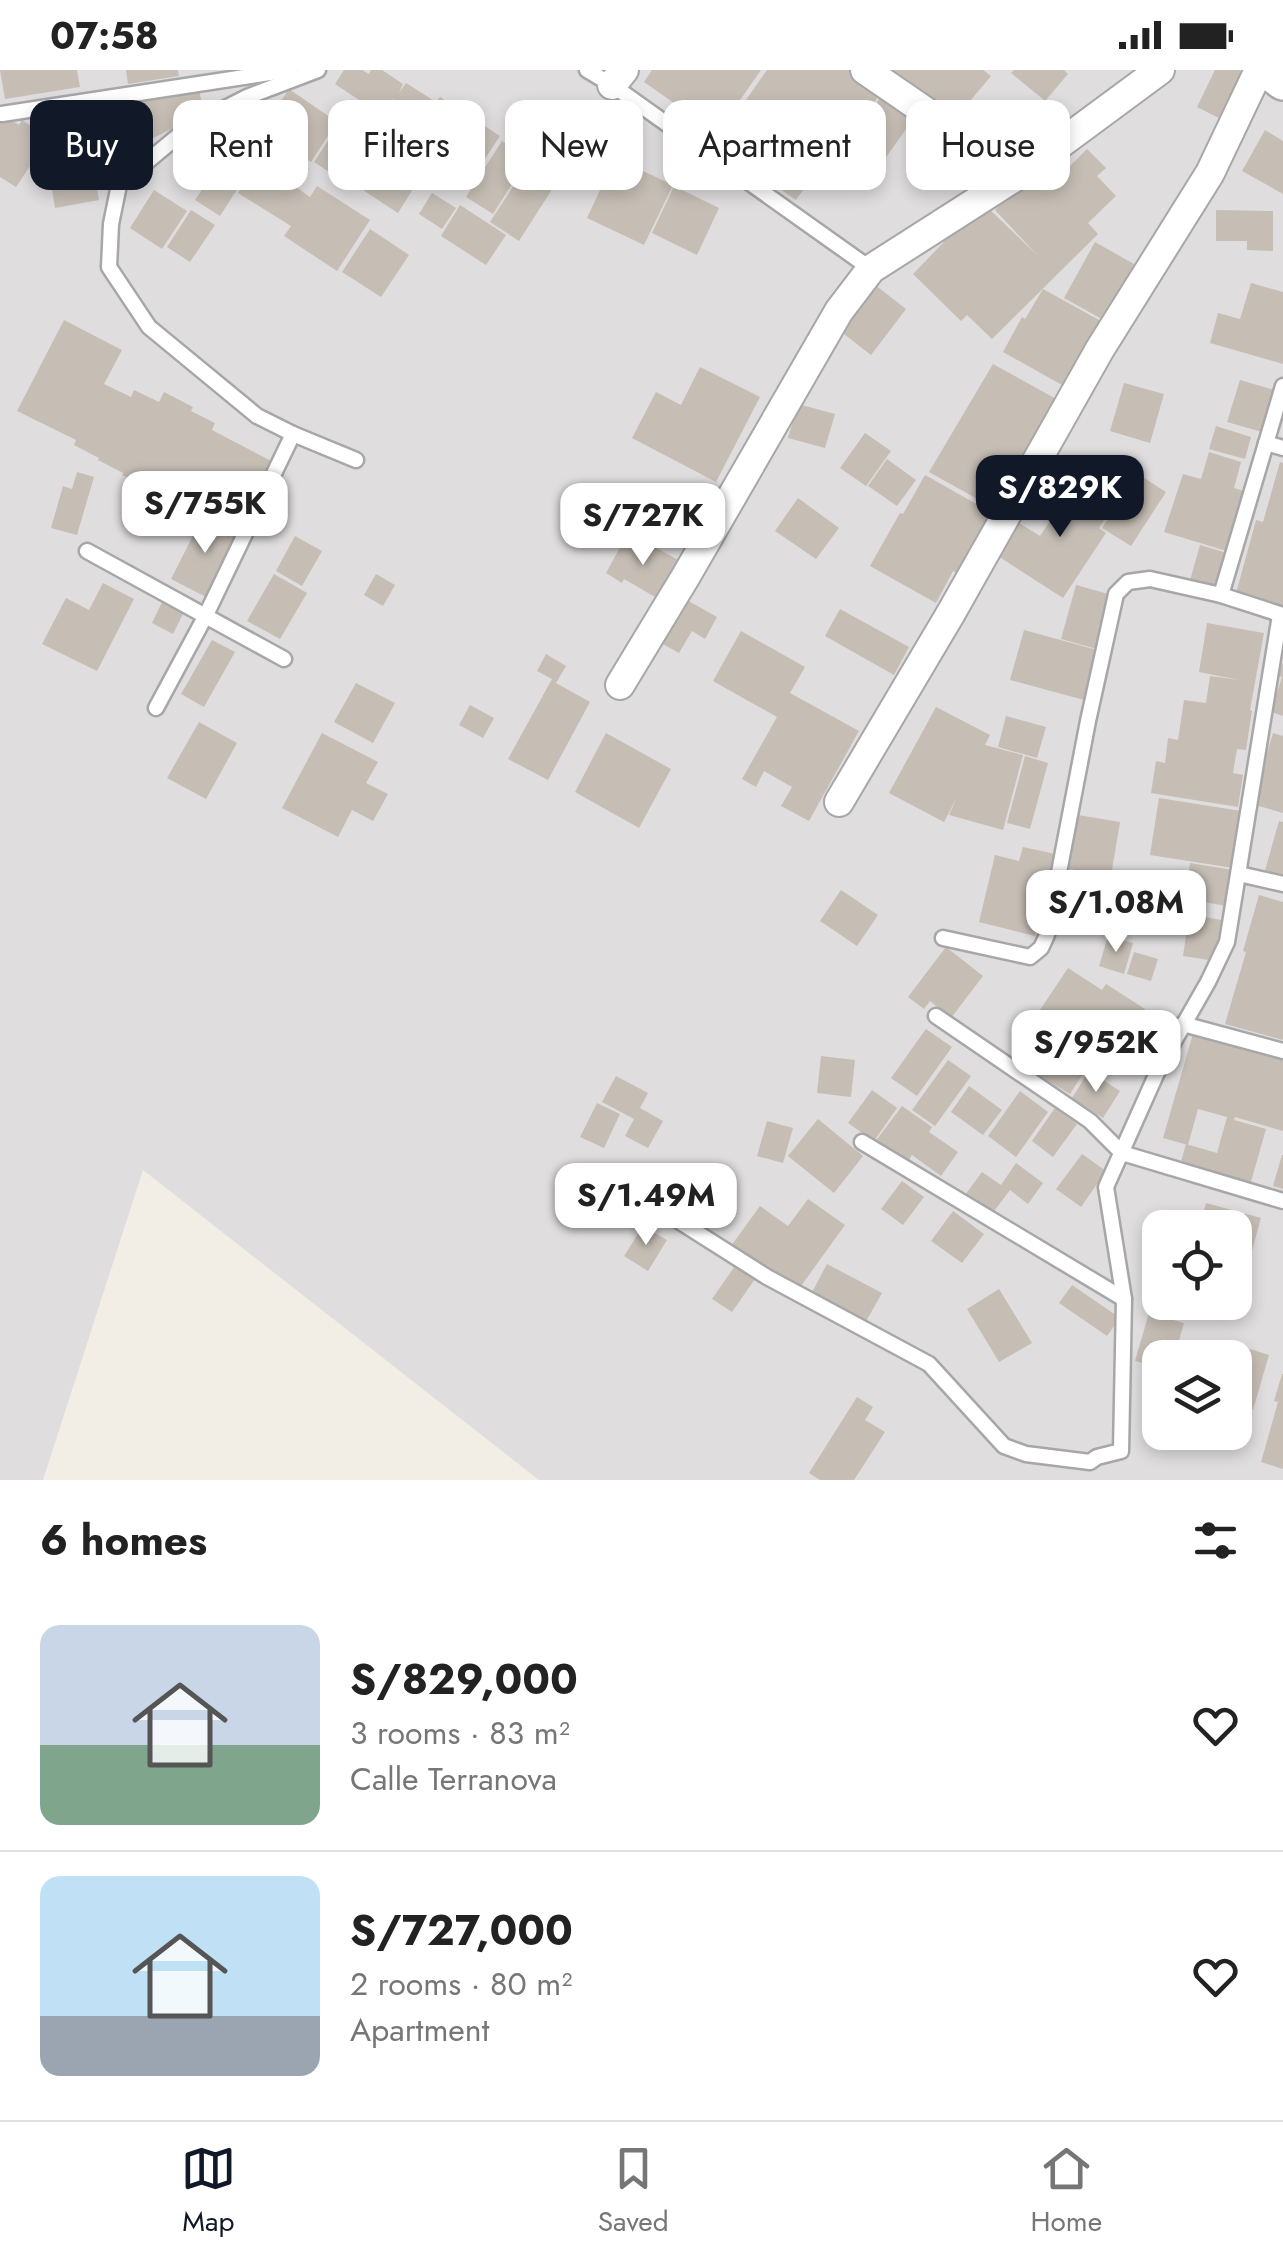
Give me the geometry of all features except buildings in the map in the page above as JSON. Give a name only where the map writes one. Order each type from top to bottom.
[{"type":"street","points":[[866,70],[909,100]]},
{"type":"street","points":[[1070,137],[1160,70]]},
{"type":"street","points":[[838,802],[1100,349],[1210,173],[1259,70]]},
{"type":"street","points":[[1267,70],[1283,82]]},
{"type":"street","points":[[620,685],[839,311],[871,270],[995,190]]},
{"type":"lane","points":[[2,114],[290,70]]},
{"type":"lane","points":[[318,70],[247,97],[190,126],[119,186],[111,224],[109,267],[149,326],[257,416],[356,460]]},
{"type":"lane","points":[[587,70],[618,77],[871,270]]},
{"type":"lane","points":[[1222,595],[1283,386]]},
{"type":"lane","points":[[156,708],[293,434]]},
{"type":"lane","points":[[1266,443],[1283,448]]},
{"type":"lane","points":[[87,551],[284,658]]},
{"type":"lane","points":[[652,1204],[767,1277],[930,1364],[1004,1446],[1026,1454],[1090,1462],[1121,1451],[1124,1298],[1106,1188],[1139,1110],[1227,942],[1282,615],[1222,595],[1143,578],[1128,582],[1116,594],[1041,948],[1030,957],[943,938]]},
{"type":"lane","points":[[1239,874],[1283,884]]},
{"type":"lane","points":[[936,1016],[1090,1121],[1122,1154],[1283,1201]]},
{"type":"lane","points":[[1183,1024],[1283,1050]]},
{"type":"lane","points":[[862,1142],[1124,1298]]},
{"type":"shaded area","points":[[0,70],[1283,70],[1283,1480],[539,1480],[143,1170],[43,1480],[0,1480]]}]
